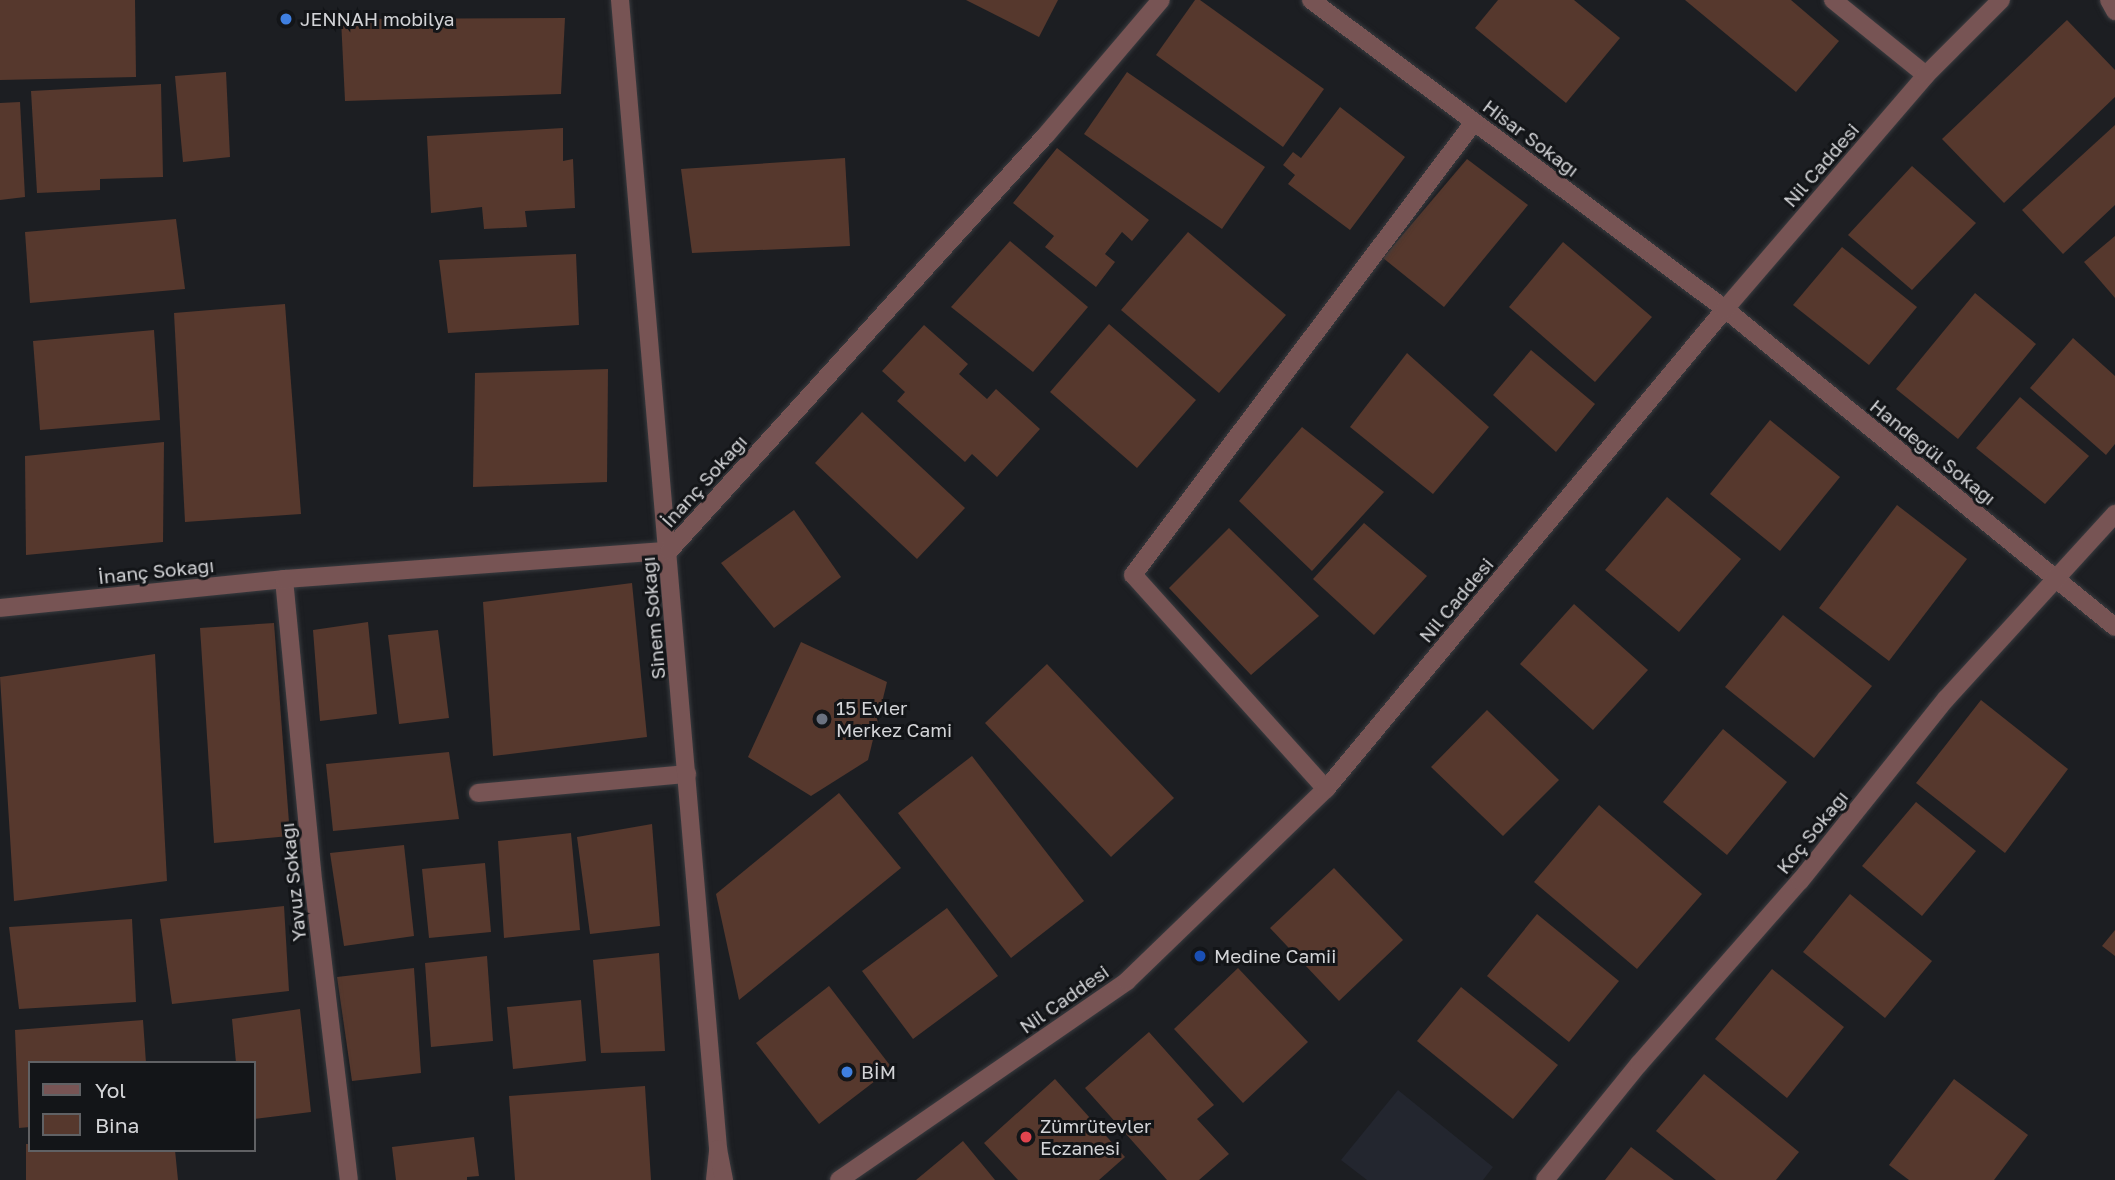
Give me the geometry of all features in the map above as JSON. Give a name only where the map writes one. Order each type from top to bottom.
[{"type":"street","name":"Sinem Sokağı","points":[[620,0],[718,1149],[724,1180]]},
{"type":"street","name":"İnanç Sokağı","points":[[0,608],[284,579],[668,551],[1046,135],[1161,0]]},
{"type":"street","name":"Hisar Sokağı","points":[[1311,0],[1726,309]]},
{"type":"street","points":[[1833,0],[1926,75]]},
{"type":"street","name":"Nil Caddesi","points":[[839,1180],[1127,981],[1326,789],[1726,309],[1926,75],[2001,0]]},
{"type":"street","points":[[2109,0],[2115,11]]},
{"type":"street","points":[[1326,789],[1133,575],[1474,122]]},
{"type":"street","name":"Handegül Sokağı","points":[[1726,309],[2115,627]]},
{"type":"street","name":"Koç Sokağı","points":[[1545,1180],[1639,1064],[1800,881],[1946,699],[2115,514]]},
{"type":"street","name":"Yavuz Sokağı","points":[[284,579],[312,871],[349,1180]]},
{"type":"street","points":[[478,793],[687,774]]},
{"type":"street","name":"Sinem Sokağı","points":[[715,1180],[718,1149]]},
{"type":"street","name":"Nil Caddesi","points":[[862,1180],[876,1154]]},
{"type":"shaded area","points":[[1398,1090],[1493,1167],[1483,1180],[1367,1180],[1341,1160]]},
{"type":"building","points":[[0,0],[135,0],[136,77],[0,80]]},
{"type":"building","points":[[966,0],[1058,0],[1039,37]]},
{"type":"building","points":[[1195,0],[1200,0],[1324,89],[1283,147],[1156,55]]},
{"type":"building","points":[[1498,0],[1574,0],[1620,38],[1566,103],[1475,28]]},
{"type":"building","points":[[1685,0],[1791,0],[1839,41],[1796,92]]},
{"type":"building","points":[[565,18],[561,94],[345,101],[341,19]]},
{"type":"building","points":[[2067,20],[2115,70],[2115,97],[2004,203],[1942,139]]},
{"type":"building","points":[[226,72],[230,157],[183,162],[175,76]]},
{"type":"building","points":[[1127,72],[1265,167],[1222,229],[1084,134]]},
{"type":"building","points":[[161,84],[163,177],[100,179],[100,190],[37,193],[31,91]]},
{"type":"building","points":[[20,102],[25,197],[0,200],[0,103]]},
{"type":"building","points":[[1340,107],[1405,157],[1350,230],[1288,184],[1295,175],[1283,165],[1293,152],[1301,158]]},
{"type":"building","points":[[2115,125],[2115,205],[2063,254],[2022,210]]},
{"type":"building","points":[[563,128],[563,161],[573,159],[575,208],[525,211],[527,227],[484,229],[482,207],[431,213],[427,136]]},
{"type":"building","points":[[1057,148],[1149,220],[1132,241],[1122,232],[1105,254],[1115,262],[1096,287],[1045,247],[1054,236],[1013,203]]},
{"type":"building","points":[[845,158],[850,246],[692,253],[681,169]]},
{"type":"building","points":[[1467,159],[1528,205],[1444,307],[1383,258]]},
{"type":"building","points":[[1912,166],[1976,223],[1912,290],[1848,235]]},
{"type":"building","points":[[176,219],[185,289],[30,303],[25,232]]},
{"type":"building","points":[[1188,232],[1286,315],[1219,393],[1121,310]]},
{"type":"building","points":[[2115,236],[2115,298],[2084,262]]},
{"type":"building","points":[[1010,241],[1088,307],[1033,372],[951,307]]},
{"type":"building","points":[[1563,242],[1652,317],[1595,382],[1509,307]]},
{"type":"building","points":[[1842,247],[1917,307],[1869,365],[1793,305]]},
{"type":"building","points":[[576,254],[579,325],[448,333],[439,260]]},
{"type":"building","points":[[1975,293],[2036,344],[1958,439],[1896,389]]},
{"type":"building","points":[[285,304],[301,514],[185,522],[174,313]]},
{"type":"building","points":[[1109,324],[1196,400],[1137,468],[1050,392]]},
{"type":"building","points":[[924,325],[968,364],[959,374],[987,399],[996,389],[1040,429],[997,477],[972,454],[965,462],[897,401],[905,392],[882,371]]},
{"type":"building","points":[[154,330],[160,420],[40,430],[33,341]]},
{"type":"building","points":[[2073,338],[2115,376],[2115,444],[2106,455],[2030,388]]},
{"type":"building","points":[[1531,350],[1595,404],[1556,452],[1493,395]]},
{"type":"building","points":[[1407,353],[1489,427],[1433,494],[1350,427]]},
{"type":"building","points":[[608,369],[607,482],[473,487],[475,373]]},
{"type":"building","points":[[2020,397],[2089,456],[2045,504],[1976,448]]},
{"type":"building","points":[[862,412],[965,508],[917,559],[815,463]]},
{"type":"building","points":[[1770,420],[1840,477],[1780,551],[1710,494]]},
{"type":"building","points":[[1302,427],[1384,492],[1312,571],[1239,501]]},
{"type":"building","points":[[164,442],[163,542],[26,555],[25,456]]},
{"type":"building","points":[[1667,497],[1741,559],[1679,632],[1605,570]]},
{"type":"building","points":[[1897,505],[1967,559],[1889,661],[1819,608]]},
{"type":"building","points":[[794,510],[841,577],[774,628],[721,563]]},
{"type":"building","points":[[1364,523],[1427,576],[1374,635],[1313,579]]},
{"type":"building","points":[[1229,528],[1319,616],[1251,675],[1169,588]]},
{"type":"building","points":[[632,583],[647,737],[493,756],[483,602]]},
{"type":"building","points":[[1574,604],[1648,670],[1593,730],[1520,664]]},
{"type":"building","points":[[1783,615],[1872,686],[1814,758],[1725,687]]},
{"type":"building","points":[[368,622],[377,714],[320,721],[313,630]]},
{"type":"building","points":[[274,623],[290,836],[214,843],[200,628]]},
{"type":"building","points":[[438,630],[449,718],[399,724],[388,635]]},
{"type":"building","name":"15 Evler Merkez Cami","points":[[801,642],[887,682],[868,760],[811,796],[748,757]]},
{"type":"building","points":[[155,654],[167,881],[14,901],[0,677]]},
{"type":"building","points":[[1047,664],[1174,798],[1111,857],[985,723]]},
{"type":"building","points":[[1981,700],[2068,769],[2005,853],[1916,783]]},
{"type":"building","points":[[1487,710],[1559,780],[1503,836],[1431,767]]},
{"type":"building","points":[[1723,729],[1787,782],[1727,855],[1663,802]]},
{"type":"building","points":[[449,752],[459,819],[333,831],[326,764]]},
{"type":"building","points":[[972,756],[1084,901],[1011,958],[898,813]]},
{"type":"building","points":[[839,793],[901,868],[739,1000],[716,894]]},
{"type":"building","points":[[1916,802],[1976,851],[1922,916],[1862,866]]},
{"type":"building","points":[[1599,805],[1702,894],[1637,969],[1534,882]]},
{"type":"building","points":[[652,824],[660,926],[590,934],[577,837]]},
{"type":"building","points":[[571,833],[580,930],[504,938],[498,841]]},
{"type":"building","points":[[404,845],[414,936],[344,946],[330,853]]},
{"type":"building","points":[[485,863],[491,932],[429,938],[422,869]]},
{"type":"building","points":[[1334,868],[1403,940],[1339,1001],[1270,928]]},
{"type":"building","points":[[1850,894],[1932,961],[1885,1018],[1803,952]]},
{"type":"building","points":[[284,906],[289,991],[172,1004],[160,919]]},
{"type":"building","points":[[947,908],[998,976],[913,1039],[862,971]]},
{"type":"building","points":[[1537,914],[1619,981],[1569,1042],[1487,976]]},
{"type":"building","points":[[132,919],[136,1002],[19,1009],[9,927]]},
{"type":"building","points":[[2115,930],[2115,956],[2102,946]]},
{"type":"building","points":[[659,953],[665,1051],[601,1053],[593,960]]},
{"type":"building","points":[[487,956],[493,1041],[431,1047],[425,963]]},
{"type":"building","points":[[414,968],[421,1073],[352,1081],[337,977]]},
{"type":"building","points":[[1238,968],[1308,1042],[1243,1103],[1174,1029]]},
{"type":"building","points":[[1772,969],[1844,1027],[1787,1098],[1715,1039]]},
{"type":"building","points":[[829,986],[892,1068],[819,1124],[756,1043]]},
{"type":"building","points":[[1461,987],[1558,1065],[1513,1119],[1417,1041]]},
{"type":"building","points":[[581,1000],[586,1061],[513,1069],[507,1007]]},
{"type":"building","points":[[300,1009],[311,1112],[256,1119],[256,1061],[236,1061],[232,1019]]},
{"type":"building","points":[[143,1020],[146,1061],[28,1061],[28,1127],[19,1128],[15,1030]]},
{"type":"building","points":[[1149,1032],[1214,1105],[1197,1119],[1229,1154],[1199,1180],[1167,1180],[1085,1088]]},
{"type":"building","points":[[1704,1074],[1799,1152],[1776,1180],[1716,1180],[1656,1131]]},
{"type":"building","points":[[1055,1079],[1125,1157],[1099,1180],[1018,1180],[984,1143]]},
{"type":"building","points":[[1954,1079],[2028,1135],[1994,1180],[1909,1180],[1889,1165]]},
{"type":"building","points":[[645,1086],[651,1180],[515,1180],[509,1096]]},
{"type":"building","points":[[474,1137],[479,1176],[467,1177],[467,1180],[396,1180],[392,1147]]},
{"type":"building","points":[[963,1141],[995,1180],[916,1180]]},
{"type":"building","points":[[28,1144],[28,1152],[175,1152],[178,1180],[26,1180]]},
{"type":"building","points":[[1631,1147],[1674,1180],[1605,1180]]},
{"type":"place","name":"JENNAH mobilya","points":[[286,19]]},
{"type":"place","name":"15 Evler Merkez Cami","points":[[822,719]]},
{"type":"place","name":"Medine Camii","points":[[1200,956]]},
{"type":"place","name":"BİM","points":[[847,1072]]},
{"type":"place","name":"Zümrütevler Eczanesi","points":[[1026,1137]]}]
